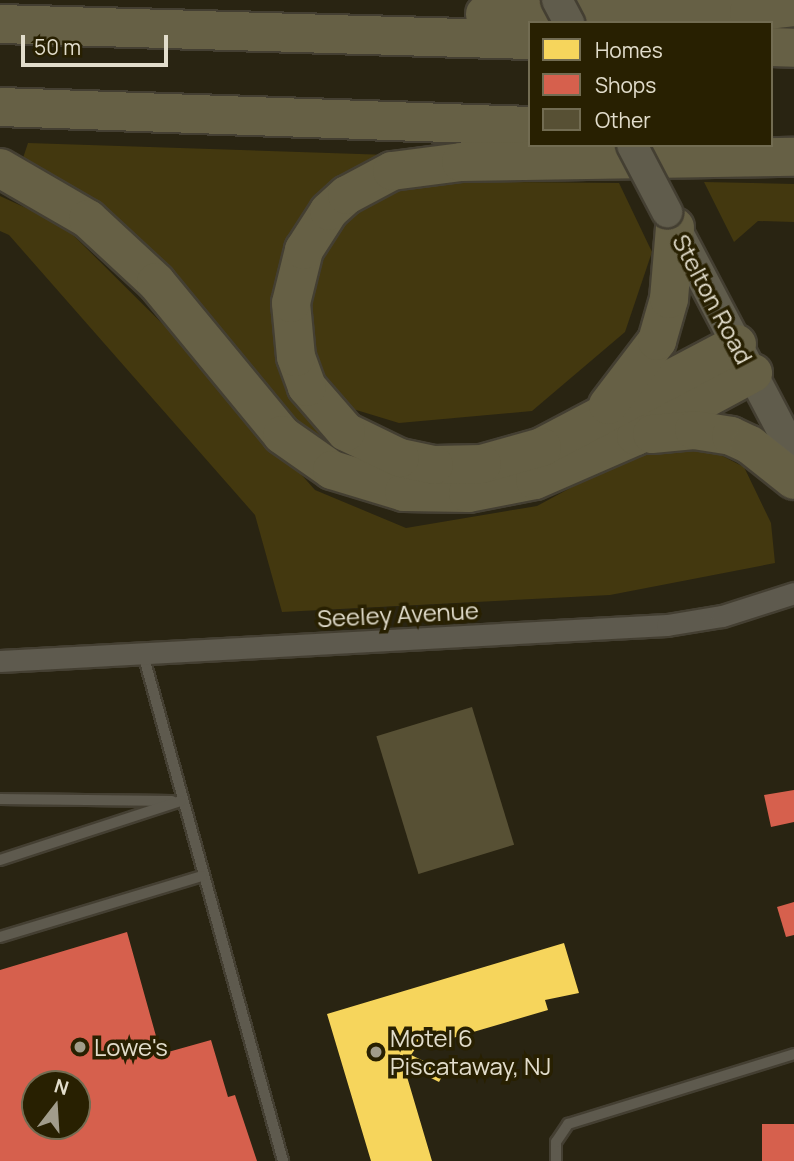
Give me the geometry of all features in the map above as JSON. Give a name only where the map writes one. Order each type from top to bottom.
[{"type":"highway","points":[[423,37],[453,14],[748,12],[794,7]]},
{"type":"highway","points":[[0,24],[528,40]]},
{"type":"highway","points":[[773,47],[794,48]]},
{"type":"highway","points":[[0,107],[528,126]]},
{"type":"highway","points":[[773,133],[794,134]]},
{"type":"highway","points":[[745,358],[586,425],[542,447],[470,464],[434,465],[400,458],[346,432],[307,387],[291,328],[290,303],[303,250],[329,211],[370,181],[426,164],[794,157]]},
{"type":"highway","points":[[0,168],[88,219],[156,282],[282,435],[332,470],[404,492],[468,493],[535,480],[636,436],[745,358]]},
{"type":"highway","points":[[586,425],[615,399],[657,341],[669,299],[671,220]]},
{"type":"highway","points":[[636,436],[694,430],[732,436],[750,445],[794,480]]},
{"type":"main road","points":[[557,0],[568,21]]},
{"type":"main road","name":"Stelton Road","points":[[633,147],[794,453]]},
{"type":"street","name":"Seeley Avenue","points":[[0,661],[667,625],[722,616],[794,593]]},
{"type":"lane","points":[[144,654],[181,801],[283,1161]]},
{"type":"lane","points":[[0,799],[181,801]]},
{"type":"lane","points":[[0,860],[181,801]]},
{"type":"lane","points":[[0,937],[202,876]]},
{"type":"lane","points":[[556,1161],[556,1142],[568,1124],[794,1054]]},
{"type":"shaded area","points":[[28,143],[389,155],[329,190],[276,343],[354,457],[283,421],[22,161]]},
{"type":"shaded area","points":[[409,181],[619,183],[652,252],[625,332],[532,411],[399,423],[353,409],[313,360],[308,292],[336,234],[372,199]]},
{"type":"shaded area","points":[[704,182],[794,184],[794,222],[758,221],[734,242]]},
{"type":"shaded area","points":[[0,196],[63,225],[206,367],[315,490],[406,528],[537,506],[635,453],[701,445],[744,467],[771,523],[775,563],[610,595],[282,612],[255,515],[9,235],[0,231]]},
{"type":"building: Homes","name":"Motel 6 Piscataway, NJ","points":[[564,943],[579,993],[545,1000],[548,1010],[415,1049],[411,1055],[445,1071],[439,1082],[407,1066],[405,1070],[432,1161],[371,1161],[327,1014]]},
{"type":"building: Shops","points":[[794,790],[794,822],[771,827],[764,795]]},
{"type":"building: Shops","points":[[794,902],[794,935],[786,937],[777,907]]},
{"type":"building: Shops","name":"Lowe's","points":[[127,932],[161,1054],[211,1040],[228,1097],[235,1095],[257,1161],[0,1161],[0,970]]},
{"type":"building: Shops","points":[[762,1124],[794,1124],[794,1161],[762,1161]]},
{"type":"building: Other","points":[[472,707],[514,845],[418,874],[376,736]]},
{"type":"place","name":"Lowe's","points":[[80,1047]]},
{"type":"place","name":"Motel 6 Piscataway, NJ","points":[[376,1052]]}]
